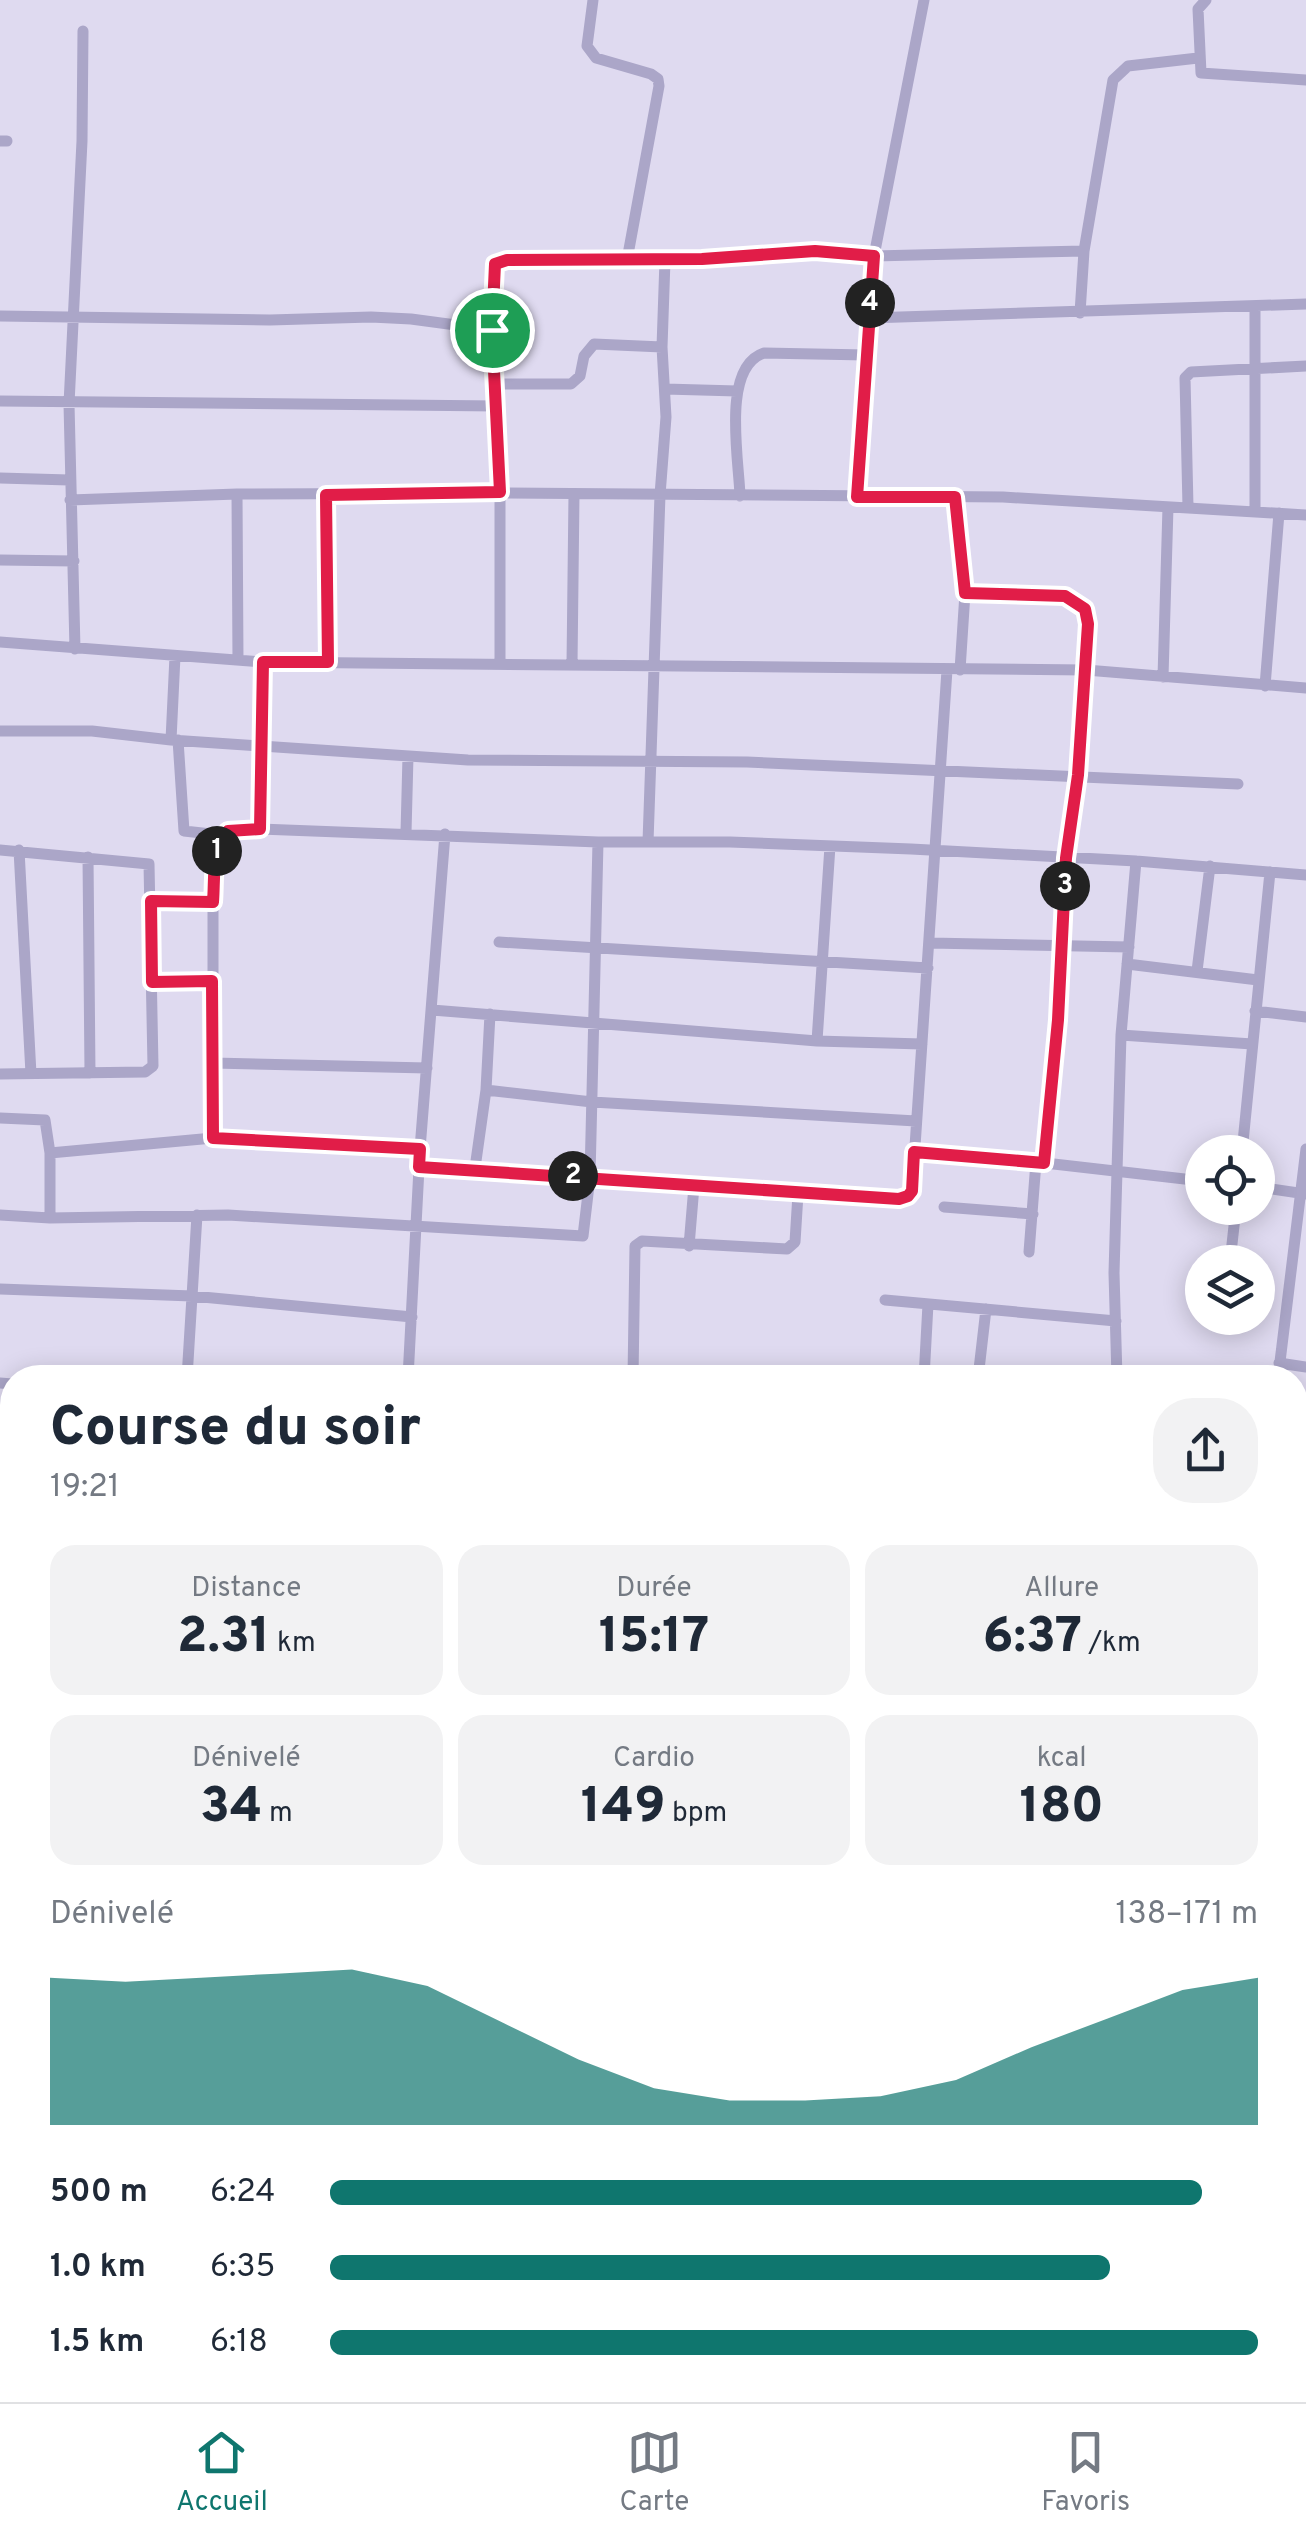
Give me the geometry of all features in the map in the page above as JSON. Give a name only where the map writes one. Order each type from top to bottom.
[{"type":"street","points":[[593,0],[587,46],[590,53],[651,74],[658,79],[659,86],[627,260]]},
{"type":"street","points":[[857,497],[874,256],[924,0]]},
{"type":"street","points":[[1206,0],[1198,9],[1198,58],[1204,75],[1306,80]]},
{"type":"street","points":[[75,648],[69,404],[82,141],[83,31]]},
{"type":"street","points":[[1080,313],[1084,252],[1114,80],[1128,66],[1198,58]]},
{"type":"street","points":[[500,664],[500,492],[492,330],[495,264],[507,260],[665,260],[815,251],[874,256],[1084,252]]},
{"type":"street","points":[[648,842],[665,389],[665,260]]},
{"type":"street","points":[[868,318],[1306,304]]},
{"type":"street","points":[[1255,307],[1255,511]]},
{"type":"street","points":[[0,316],[370,317],[492,330]]},
{"type":"street","points":[[496,384],[571,384],[580,376],[584,356],[594,344],[662,347]]},
{"type":"street","points":[[740,496],[737,392],[750,359],[764,353],[866,354]]},
{"type":"street","points":[[1188,507],[1185,378],[1191,372],[1306,366]]},
{"type":"street","points":[[665,389],[737,392]]},
{"type":"street","points":[[0,401],[497,406]]},
{"type":"street","points":[[0,478],[69,480]]},
{"type":"street","points":[[70,500],[500,492],[955,497],[1105,501],[1306,515]]},
{"type":"street","points":[[237,494],[238,660]]},
{"type":"street","points":[[572,665],[574,494]]},
{"type":"street","points":[[326,495],[328,662]]},
{"type":"street","points":[[419,1167],[798,1194],[908,1196],[912,1191],[942,769],[965,593],[955,497]]},
{"type":"street","points":[[1163,678],[1168,507]]},
{"type":"street","points":[[1265,686],[1279,513]]},
{"type":"street","points":[[0,560],[74,561]]},
{"type":"street","points":[[965,593],[1065,596],[1085,609],[1088,624],[1078,775],[1066,858],[1062,944],[1030,1252]]},
{"type":"street","points":[[0,642],[263,662],[1086,670],[1306,688]]},
{"type":"street","points":[[175,656],[175,740],[184,832],[211,834],[217,846],[213,902],[213,1138]]},
{"type":"street","points":[[260,829],[263,662]]},
{"type":"street","points":[[0,732],[92,731],[408,756],[748,762],[1238,784]]},
{"type":"street","points":[[406,833],[408,756]]},
{"type":"street","points":[[217,846],[228,831],[260,829],[830,846],[1136,861],[1306,875]]},
{"type":"street","points":[[409,1365],[420,1149],[445,834]]},
{"type":"street","points":[[0,1215],[197,1215],[583,1236],[590,1177],[598,842]]},
{"type":"street","points":[[817,1041],[830,846]]},
{"type":"street","points":[[0,850],[149,864],[154,1066],[144,1072],[0,1074]]},
{"type":"street","points":[[19,850],[31,1074]]},
{"type":"street","points":[[88,857],[90,1073]]},
{"type":"street","points":[[1117,1365],[1120,1035],[1136,861]]},
{"type":"street","points":[[1198,972],[1210,866]]},
{"type":"street","points":[[1244,1135],[1270,872]]},
{"type":"street","points":[[151,901],[213,902]]},
{"type":"street","points":[[499,942],[928,968]]},
{"type":"street","points":[[930,944],[1128,947]]},
{"type":"street","points":[[1127,964],[1258,980]]},
{"type":"street","points":[[152,982],[212,981]]},
{"type":"street","points":[[432,1010],[817,1041],[922,1044]]},
{"type":"street","points":[[1255,1010],[1306,1016]]},
{"type":"street","points":[[475,1168],[486,1090],[490,1014]]},
{"type":"street","points":[[1120,1035],[1252,1044]]},
{"type":"street","points":[[213,1063],[427,1068]]},
{"type":"street","points":[[486,1090],[592,1102],[916,1122]]},
{"type":"street","points":[[0,1118],[45,1120],[50,1152],[50,1218]]},
{"type":"street","points":[[50,1152],[213,1138],[420,1149]]},
{"type":"street","points":[[1279,1365],[1306,1149]]},
{"type":"street","points":[[914,1152],[1040,1162],[1185,1180]]},
{"type":"street","points":[[689,1246],[694,1186]]},
{"type":"street","points":[[1275,1190],[1303,1194]]},
{"type":"street","points":[[633,1365],[635,1246],[642,1241],[689,1246],[792,1247],[798,1194]]},
{"type":"street","points":[[944,1207],[1032,1214]]},
{"type":"street","points":[[188,1365],[197,1215]]},
{"type":"street","points":[[0,1289],[192,1296],[412,1317]]},
{"type":"street","points":[[885,1300],[1116,1321]]},
{"type":"street","points":[[925,1365],[928,1304]]},
{"type":"street","points":[[980,1365],[986,1309]]},
{"type":"street","points":[[1279,1362],[1299,1365]]},
{"type":"route","points":[[815,251],[874,256],[857,497],[955,497],[965,593],[1065,596],[1085,609],[1088,624],[1044,1163],[914,1152],[912,1191],[899,1199],[419,1167],[420,1149],[213,1138],[212,981],[152,982],[151,901],[213,902],[217,846],[222,838],[228,831],[260,829],[263,662],[328,662],[326,495],[500,492],[492,330],[493,273],[495,264],[507,260],[702,259],[815,251]]}]
